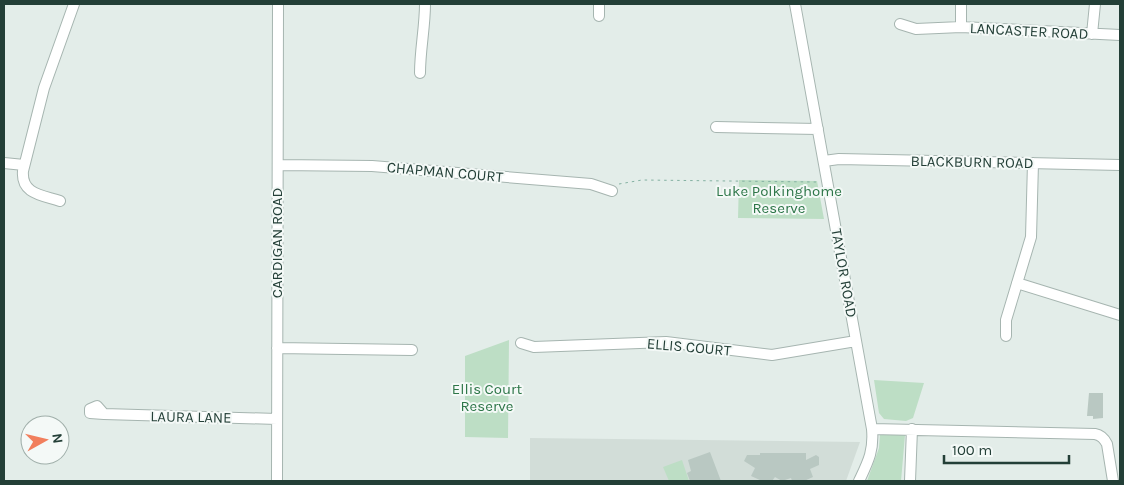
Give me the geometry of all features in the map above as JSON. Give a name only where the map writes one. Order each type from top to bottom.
[{"type":"street","points":[[60,201],[28,189],[22,180],[24,165],[44,88],[74,4]]},
{"type":"street","name":"CARDIGAN ROAD","points":[[277,481],[278,4]]},
{"type":"street","points":[[420,73],[420,51],[425,25],[425,4]]},
{"type":"street","points":[[599,4],[599,16]]},
{"type":"street","name":"TAYLOR ROAD","points":[[795,4],[872,428],[873,443],[870,458],[858,481]]},
{"type":"street","name":"LANCASTER ROAD","points":[[961,4],[961,27],[1120,35]]},
{"type":"street","points":[[1092,34],[1095,4]]},
{"type":"street","points":[[900,24],[916,29],[961,27]]},
{"type":"street","points":[[716,127],[818,129]]},
{"type":"street","name":"BLACKBURN ROAD","points":[[824,161],[839,158],[1120,165]]},
{"type":"street","points":[[4,163],[24,165]]},
{"type":"street","points":[[1006,336],[1006,320],[1031,237],[1033,163]]},
{"type":"street","name":"CHAPMAN COURT","points":[[278,165],[372,166],[591,184],[612,191]]},
{"type":"street","points":[[1017,283],[1120,315]]},
{"type":"street","name":"ELLIS COURT","points":[[521,343],[534,347],[666,342],[772,355],[856,341]]},
{"type":"street","points":[[277,348],[412,350]]},
{"type":"street","name":"LAURA LANE","points":[[104,414],[277,419]]},
{"type":"street","points":[[872,428],[1100,435],[1107,444],[1113,481]]},
{"type":"street","points":[[910,481],[912,429]]},
{"type":"path","points":[[612,191],[620,182],[642,180],[820,182]]},
{"type":"shaded area","points":[[530,438],[860,442],[846,481],[530,481]]},
{"type":"green space","name":"Luke Polkinghome Reserve","points":[[739,180],[817,181],[824,219],[738,218]]},
{"type":"green space","name":"Ellis Court Reserve","points":[[509,340],[508,438],[465,437],[465,356]]},
{"type":"green space","points":[[874,380],[924,383],[913,418],[906,421],[884,419],[879,413]]},
{"type":"green space","points":[[880,434],[905,435],[901,481],[867,481],[879,448]]},
{"type":"green space","points":[[682,460],[689,481],[669,481],[663,467]]},
{"type":"building","points":[[1089,393],[1103,393],[1103,418],[1093,419],[1093,416],[1087,416]]},
{"type":"building","points":[[710,452],[721,481],[690,481],[687,473],[691,471],[688,460]]},
{"type":"building","points":[[760,453],[806,453],[806,460],[816,455],[819,457],[819,465],[810,469],[813,477],[804,481],[792,481],[791,478],[782,481],[775,477],[772,481],[762,481],[751,476],[755,468],[744,461],[747,455],[760,455]]}]
